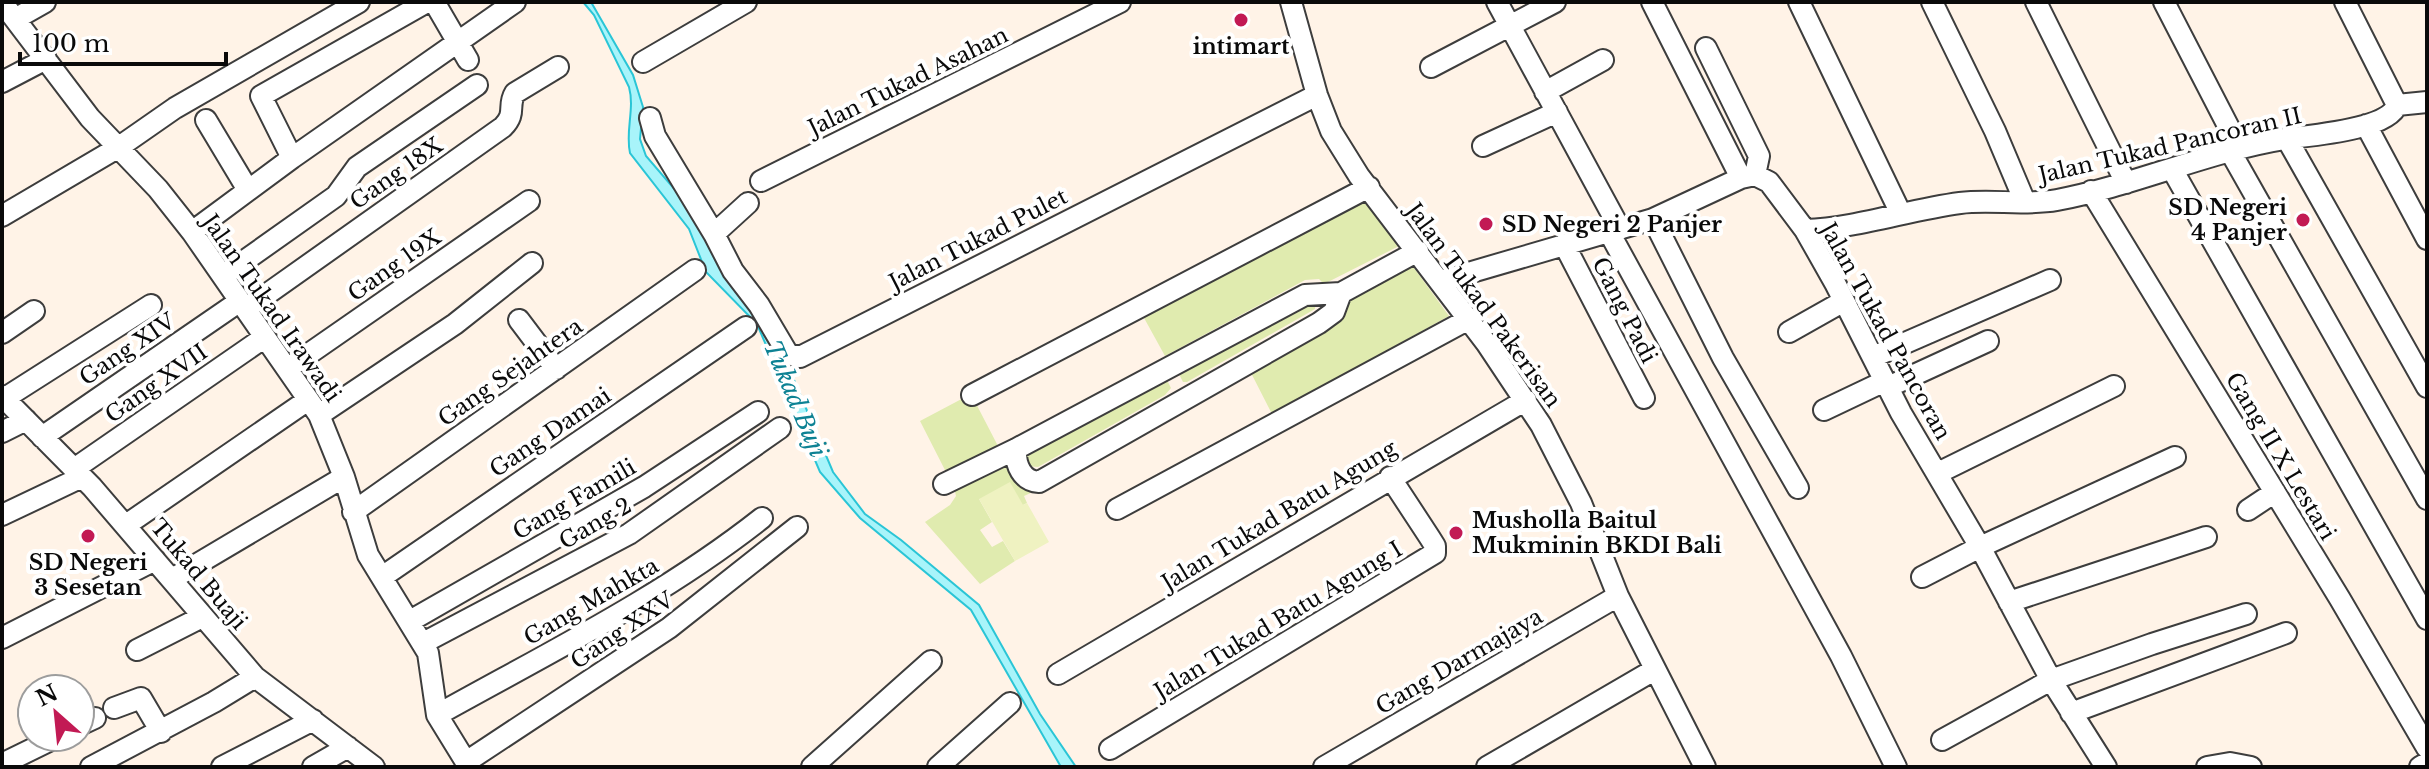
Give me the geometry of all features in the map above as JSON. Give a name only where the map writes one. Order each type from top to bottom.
[{"type":"street","name":"Jalan Tukad Irawadi","points":[[2,2],[90,118],[158,189],[192,232],[314,408],[344,477],[368,555],[423,643],[431,662],[433,702],[437,715],[468,764]]},
{"type":"street","points":[[15,19],[45,2]]},
{"type":"street","points":[[2,216],[119,147],[175,108],[359,2]]},
{"type":"street","points":[[192,232],[515,2]]},
{"type":"street","points":[[643,62],[746,2]]},
{"type":"street","name":"Jalan Tukad Asahan","points":[[761,181],[1120,2]]},
{"type":"street","name":"Jalan Tukad Pakerisan","points":[[1291,2],[1322,112],[1337,141],[1418,251],[1447,279],[1469,319],[1526,400],[1581,503],[1618,596],[1705,767]]},
{"type":"street","points":[[1497,2],[1557,112],[1614,230],[1841,656],[1896,767]]},
{"type":"street","points":[[1431,67],[1555,2]]},
{"type":"street","points":[[1652,2],[1748,176]]},
{"type":"street","points":[[1799,2],[1901,214]]},
{"type":"street","points":[[1932,2],[1995,131],[2025,202]]},
{"type":"street","points":[[2036,2],[2126,183]]},
{"type":"street","points":[[2164,2],[2235,150],[2427,499]]},
{"type":"street","points":[[2345,2],[2397,105],[2427,102]]},
{"type":"street","points":[[292,158],[261,102],[265,92],[425,3],[436,5],[468,60]]},
{"type":"street","points":[[1447,279],[1653,219],[1748,176],[1759,156],[1706,48]]},
{"type":"street","points":[[2,82],[46,59]]},
{"type":"street","points":[[1545,92],[1603,60]]},
{"type":"street","name":"Gang 18X","points":[[243,305],[503,127],[512,115],[512,97],[515,93],[558,67]]},
{"type":"street","points":[[223,276],[336,196],[357,167],[477,85]]},
{"type":"street","name":"Jalan Tukad Pulet","points":[[650,118],[655,136],[733,271],[759,305],[788,354],[800,357],[1317,95]]},
{"type":"street","name":"Jalan Tukad Pancoran II","points":[[1805,230],[1965,203],[2058,199],[2126,183],[2235,150],[2366,125],[2392,115],[2397,105]]},
{"type":"street","points":[[1483,146],[1557,112]]},
{"type":"street","points":[[206,120],[248,190]]},
{"type":"street","points":[[2366,125],[2427,239]]},
{"type":"street","points":[[2287,139],[2427,387]]},
{"type":"street","points":[[2172,169],[2427,619]]},
{"type":"street","name":"Jalan Tukad Pancoran","points":[[1748,176],[1769,182],[1805,230],[2051,680],[2106,767]]},
{"type":"street","points":[[972,395],[1369,187]]},
{"type":"street","name":"Gang II X Lestari","points":[[2091,191],[2427,748]]},
{"type":"street","name":"Gang 19X","points":[[287,369],[529,201]]},
{"type":"street","points":[[714,234],[748,203]]},
{"type":"street","points":[[1653,219],[1723,358],[1798,488]]},
{"type":"street","name":"Gang Padi","points":[[1564,244],[1644,398]]},
{"type":"street","points":[[944,484],[1305,295],[1341,293],[1418,251]]},
{"type":"street","points":[[126,525],[455,324],[532,263]]},
{"type":"street","name":"Gang Sejahtera","points":[[353,512],[695,270]]},
{"type":"street","points":[[1873,357],[2050,280]]},
{"type":"street","points":[[1016,449],[1020,471],[1026,479],[1039,482],[1319,323],[1334,312],[1341,293]]},
{"type":"street","points":[[1789,332],[1844,301]]},
{"type":"street","points":[[3,397],[151,305]]},
{"type":"street","name":"Gang XIV","points":[[42,437],[243,305]]},
{"type":"street","points":[[2,333],[34,311]]},
{"type":"street","points":[[1117,509],[1469,319]]},
{"type":"street","points":[[519,320],[556,369]]},
{"type":"street","name":"Gang Damai","points":[[382,577],[746,327]]},
{"type":"street","name":"Gang XVII","points":[[2,515],[78,473],[265,337]]},
{"type":"street","points":[[1824,410],[1988,341]]},
{"type":"street","points":[[1168,366],[1185,398]]},
{"type":"street","points":[[1938,473],[2114,386]]},
{"type":"street","name":"Tukad Buaji","points":[[3,397],[126,525],[255,677],[374,767]]},
{"type":"street","name":"Jalan Tukad Batu Agung","points":[[1058,674],[1526,400]]},
{"type":"street","name":"Gang Famili","points":[[410,621],[644,487],[758,412]]},
{"type":"street","points":[[2,432],[26,420]]},
{"type":"street","name":"Gang 2","points":[[423,643],[629,534],[780,428]]},
{"type":"street","points":[[1922,577],[2175,457]]},
{"type":"street","points":[[172,579],[344,477]]},
{"type":"street","name":"Jalan Tukad Batu Agung I","points":[[1110,749],[1435,553],[1435,546],[1390,477]]},
{"type":"street","points":[[2248,510],[2275,492]]},
{"type":"street","name":"Gang Mahkta","points":[[437,715],[610,621],[700,565],[762,518]]},
{"type":"street","name":"Gang XXV","points":[[468,764],[669,628],[797,527]]},
{"type":"street","points":[[2009,602],[2206,537]]},
{"type":"street","points":[[2,638],[155,560]]},
{"type":"street","name":"Gang Darmajaya","points":[[1324,767],[1618,596]]},
{"type":"street","points":[[1942,740],[2051,680],[2246,614]]},
{"type":"street","points":[[137,650],[202,617]]},
{"type":"street","points":[[2071,713],[2286,633]]},
{"type":"street","points":[[812,767],[931,661]]},
{"type":"street","points":[[1487,767],[1654,670]]},
{"type":"street","points":[[91,767],[161,732],[255,677]]},
{"type":"street","points":[[96,717],[137,697],[141,698],[161,732]]},
{"type":"street","points":[[938,767],[1010,703]]},
{"type":"street","points":[[222,767],[313,720]]},
{"type":"street","points":[[313,767],[348,747]]},
{"type":"street","points":[[2,764],[24,753]]},
{"type":"street","points":[[2420,767],[2427,763]]},
{"type":"street","points":[[2215,766],[2251,767]]},
{"type":"green space","points":[[1360,192],[1399,246],[1324,284],[1319,279],[1305,280],[1165,356],[1138,307]]},
{"type":"green space","points":[[1409,261],[1449,316],[1272,414],[1249,369],[1337,303]]},
{"type":"green space","points":[[1316,298],[1315,309],[1183,382],[1177,370]]},
{"type":"green space","points":[[1164,374],[1171,388],[1165,395],[1038,467],[1027,466],[1019,453]]},
{"type":"green space","points":[[971,394],[998,446],[946,472],[920,421]]},
{"type":"green space","points":[[1001,460],[1035,491],[1024,496],[1027,503],[1023,505],[979,499],[992,522],[980,530],[992,547],[1003,541],[1015,561],[980,584],[925,522],[950,505],[956,496],[954,487]]},
{"type":"green space","points":[[1010,482],[1023,505],[1027,503],[1049,542],[1015,561],[979,499]]},
{"type":"water","name":"Tukad Buji","points":[[583,2],[591,2],[633,75],[643,107],[640,139],[646,156],[695,213],[783,354],[833,472],[865,514],[979,605],[1040,714],[1076,767],[1061,767],[971,610],[860,518],[820,472],[757,324],[706,272],[689,229],[630,153],[629,87],[594,15]]},
{"type":"place","name":"intimart","points":[[1241,20]]},
{"type":"place","name":"SD Negeri 4 Panjer","points":[[2303,220]]},
{"type":"place","name":"SD Negeri 2 Panjer","points":[[1486,224]]},
{"type":"place","name":"Musholla Baitul Mukminin BKDI Bali","points":[[1456,533]]},
{"type":"place","name":"SD Negeri 3 Sesetan","points":[[88,536]]}]
